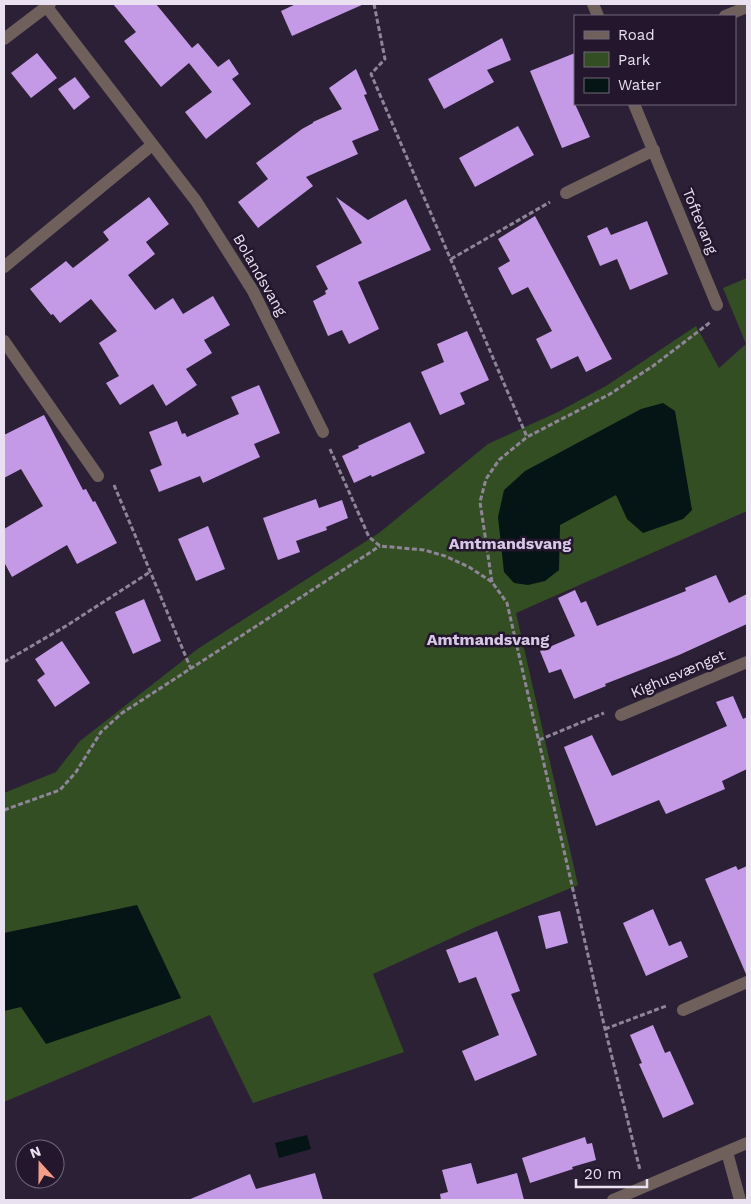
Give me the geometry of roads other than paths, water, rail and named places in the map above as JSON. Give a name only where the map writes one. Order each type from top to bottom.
[{"type":"street","points":[[4,39],[48,5]]},
{"type":"street","name":"Bolandsvang","points":[[48,5],[196,201],[253,291],[323,432]]},
{"type":"street","points":[[728,15],[747,8]]},
{"type":"street","name":"Toftevang","points":[[634,105],[717,305]]},
{"type":"street","points":[[4,267],[152,145]]},
{"type":"street","points":[[566,193],[654,150]]},
{"type":"street","points":[[4,341],[98,476]]},
{"type":"street","name":"Kighusvænget","points":[[621,715],[747,662]]},
{"type":"street","points":[[683,1010],[747,982]]},
{"type":"street","points":[[613,1200],[747,1143]]},
{"type":"street","points":[[727,1152],[740,1200]]},
{"type":"water","points":[[663,403],[675,411],[692,510],[683,519],[643,533],[627,519],[616,495],[560,525],[559,570],[545,581],[528,585],[514,583],[504,572],[498,517],[504,490],[525,471],[641,409]]},
{"type":"water","points":[[137,905],[181,998],[46,1044],[21,1007],[4,1011],[4,933]]},
{"type":"water","points":[[307,1135],[311,1149],[279,1158],[275,1143]]},
{"type":"district","name":"Amtmandsvang","points":[[510,543]]},
{"type":"district","name":"Amtmandsvang","points":[[488,639]]}]
